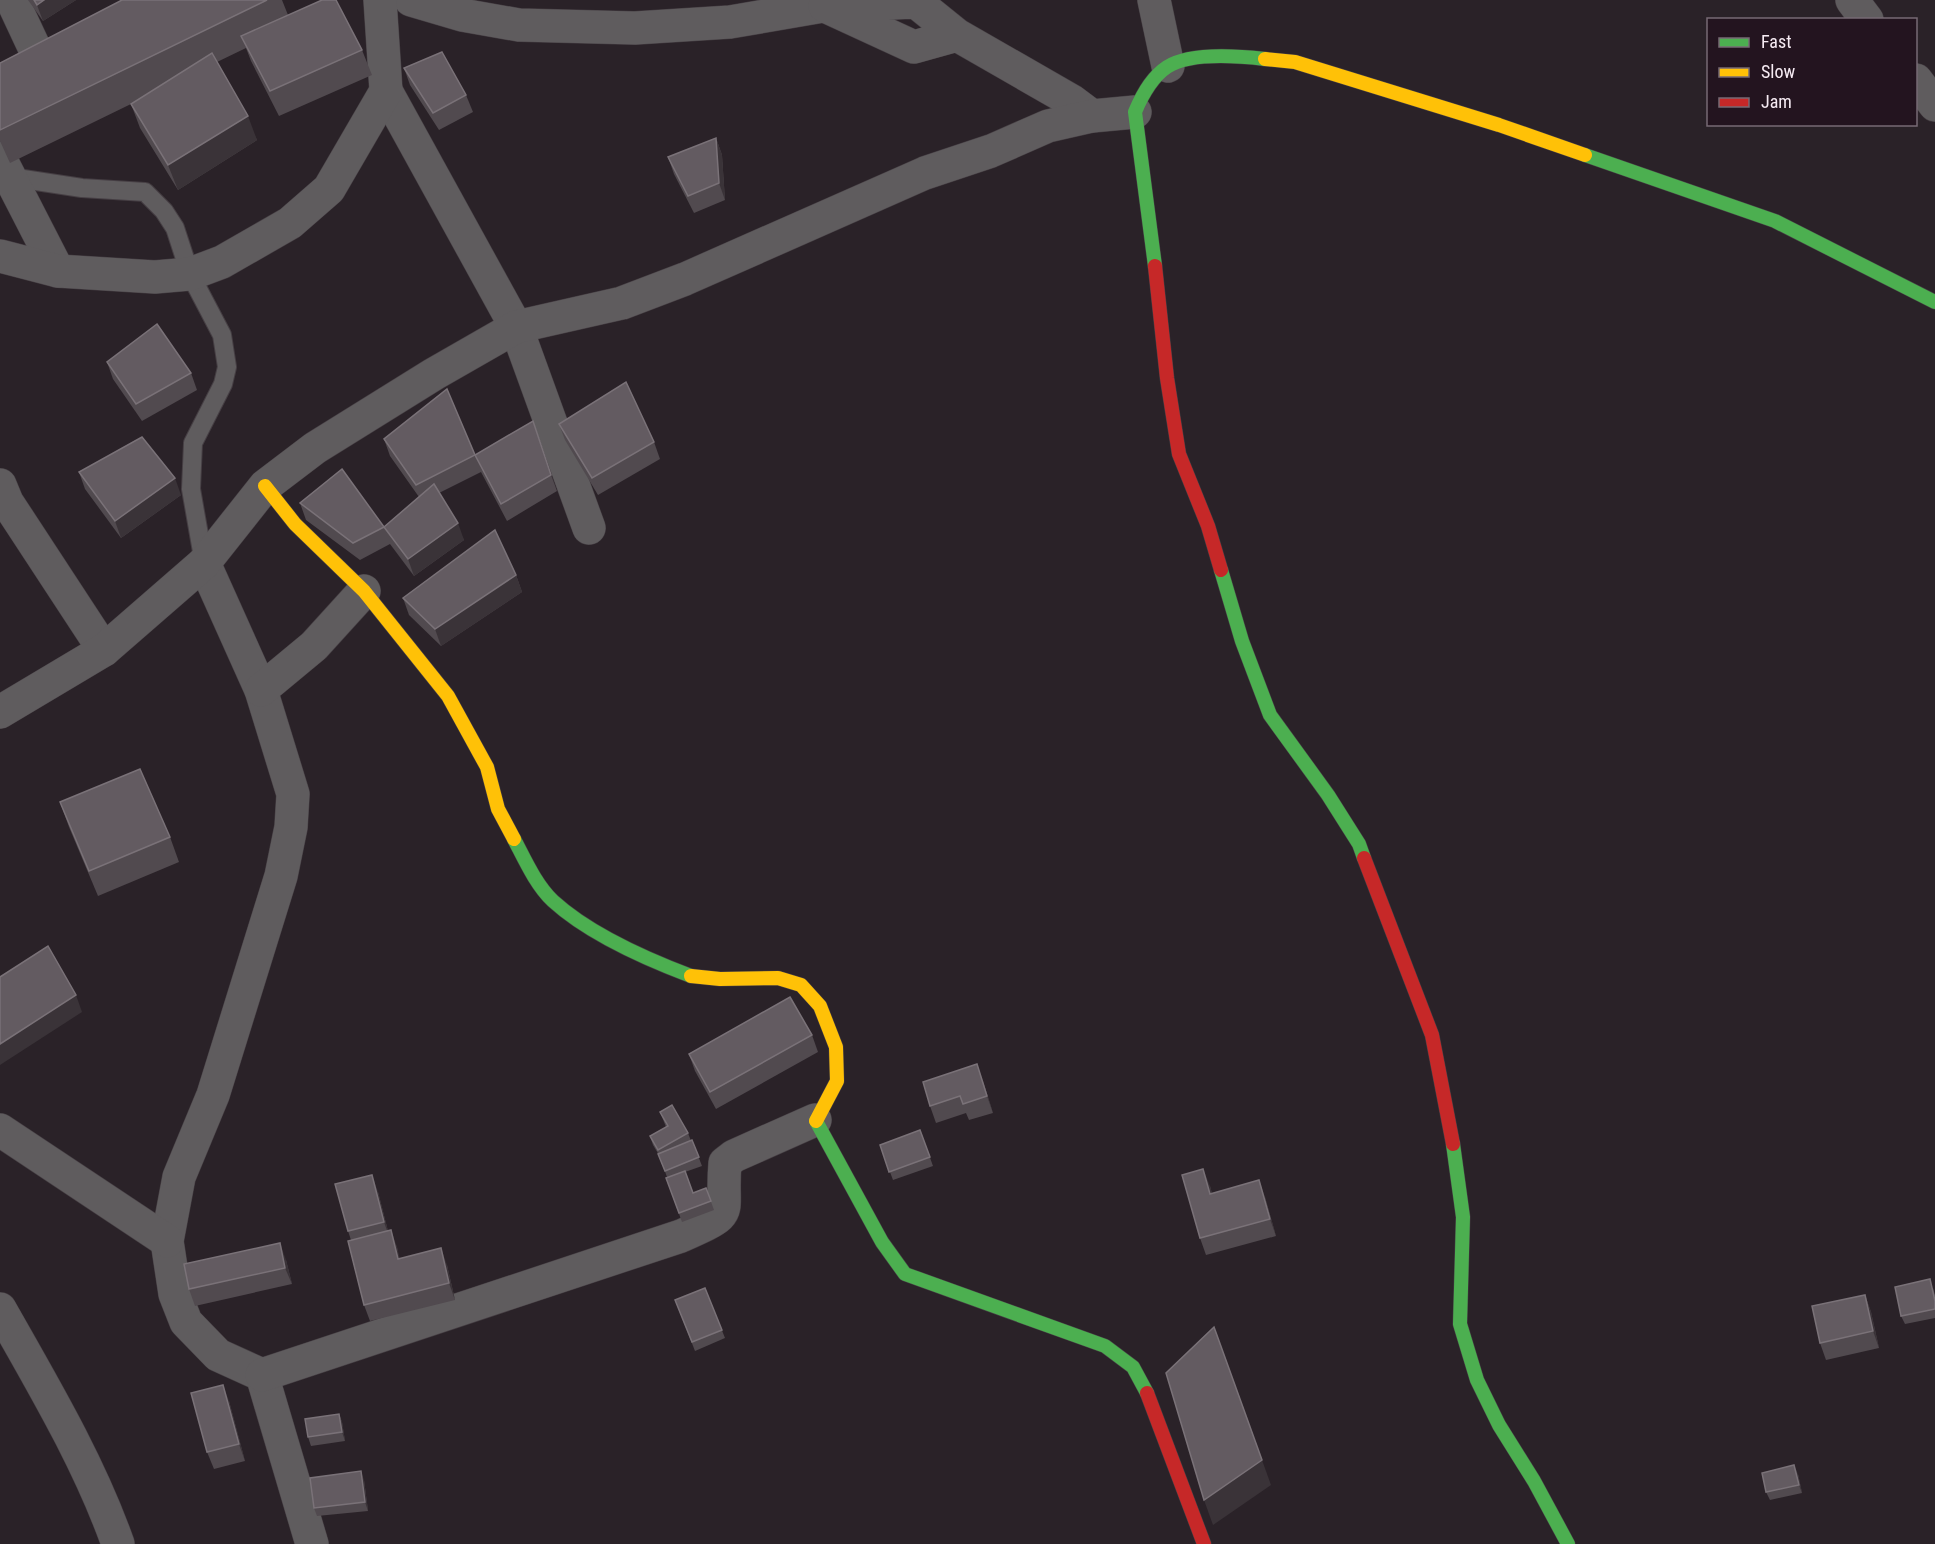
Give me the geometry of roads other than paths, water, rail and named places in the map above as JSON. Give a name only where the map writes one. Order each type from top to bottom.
[{"type":"street","points":[[12,0],[21,54],[63,33]]},
{"type":"street","points":[[380,0],[386,91],[516,327],[589,528]]},
{"type":"street","points":[[411,0],[462,15],[519,25],[635,28],[730,22],[858,0]]},
{"type":"street","points":[[1154,0],[1168,66]]},
{"type":"street","points":[[1852,0],[1866,18]]},
{"type":"street","points":[[825,6],[916,2],[957,35],[1072,101],[1092,116]]},
{"type":"street","points":[[1568,1544],[1534,1481],[1499,1425],[1481,1389],[1460,1324],[1463,1217],[1452,1134],[1432,1035],[1359,844],[1328,795],[1295,753],[1270,715],[1242,641],[1208,526],[1179,454],[1167,378],[1148,200],[1135,112],[1143,92],[1168,66],[1202,57],[1247,57],[1295,62],[1499,125],[1775,221],[1935,302]]},
{"type":"street","points":[[1917,81],[1935,105]]},
{"type":"street","points":[[0,256],[58,271],[155,277],[190,274],[222,262],[290,223],[329,189],[386,91]]},
{"type":"street","points":[[0,712],[104,650],[204,563],[265,486],[315,448],[434,374],[516,327],[632,299],[686,279],[925,173],[991,151],[1048,126],[1092,116],[1135,112]]},
{"type":"street","points":[[5,168],[58,271]]},
{"type":"street","points":[[204,563],[261,690],[293,795],[291,827],[281,876],[213,1095],[179,1177],[167,1241],[175,1294],[186,1322],[218,1355],[262,1375],[681,1236],[717,1220],[725,1209],[725,1163],[734,1156],[815,1120],[837,1081],[836,1047],[820,1006],[801,985],[778,978],[720,979],[690,976],[581,923],[552,900],[530,869],[498,809],[487,767],[448,696],[364,591],[295,524],[265,486]]},
{"type":"street","points":[[2,499],[104,650]]},
{"type":"street","points":[[261,690],[314,646],[364,591]]},
{"type":"street","points":[[815,1120],[882,1242],[905,1274],[1105,1346],[1133,1368],[1150,1400],[1204,1544]]},
{"type":"street","points":[[0,1130],[167,1241]]},
{"type":"street","points":[[0,1309],[46,1390],[107,1513],[118,1544]]},
{"type":"street","points":[[262,1375],[312,1544]]},
{"type":"lane","points":[[5,168],[81,188],[145,192],[164,211],[174,228],[190,274],[222,335],[227,367],[223,384],[193,443],[191,489],[204,563]]}]
